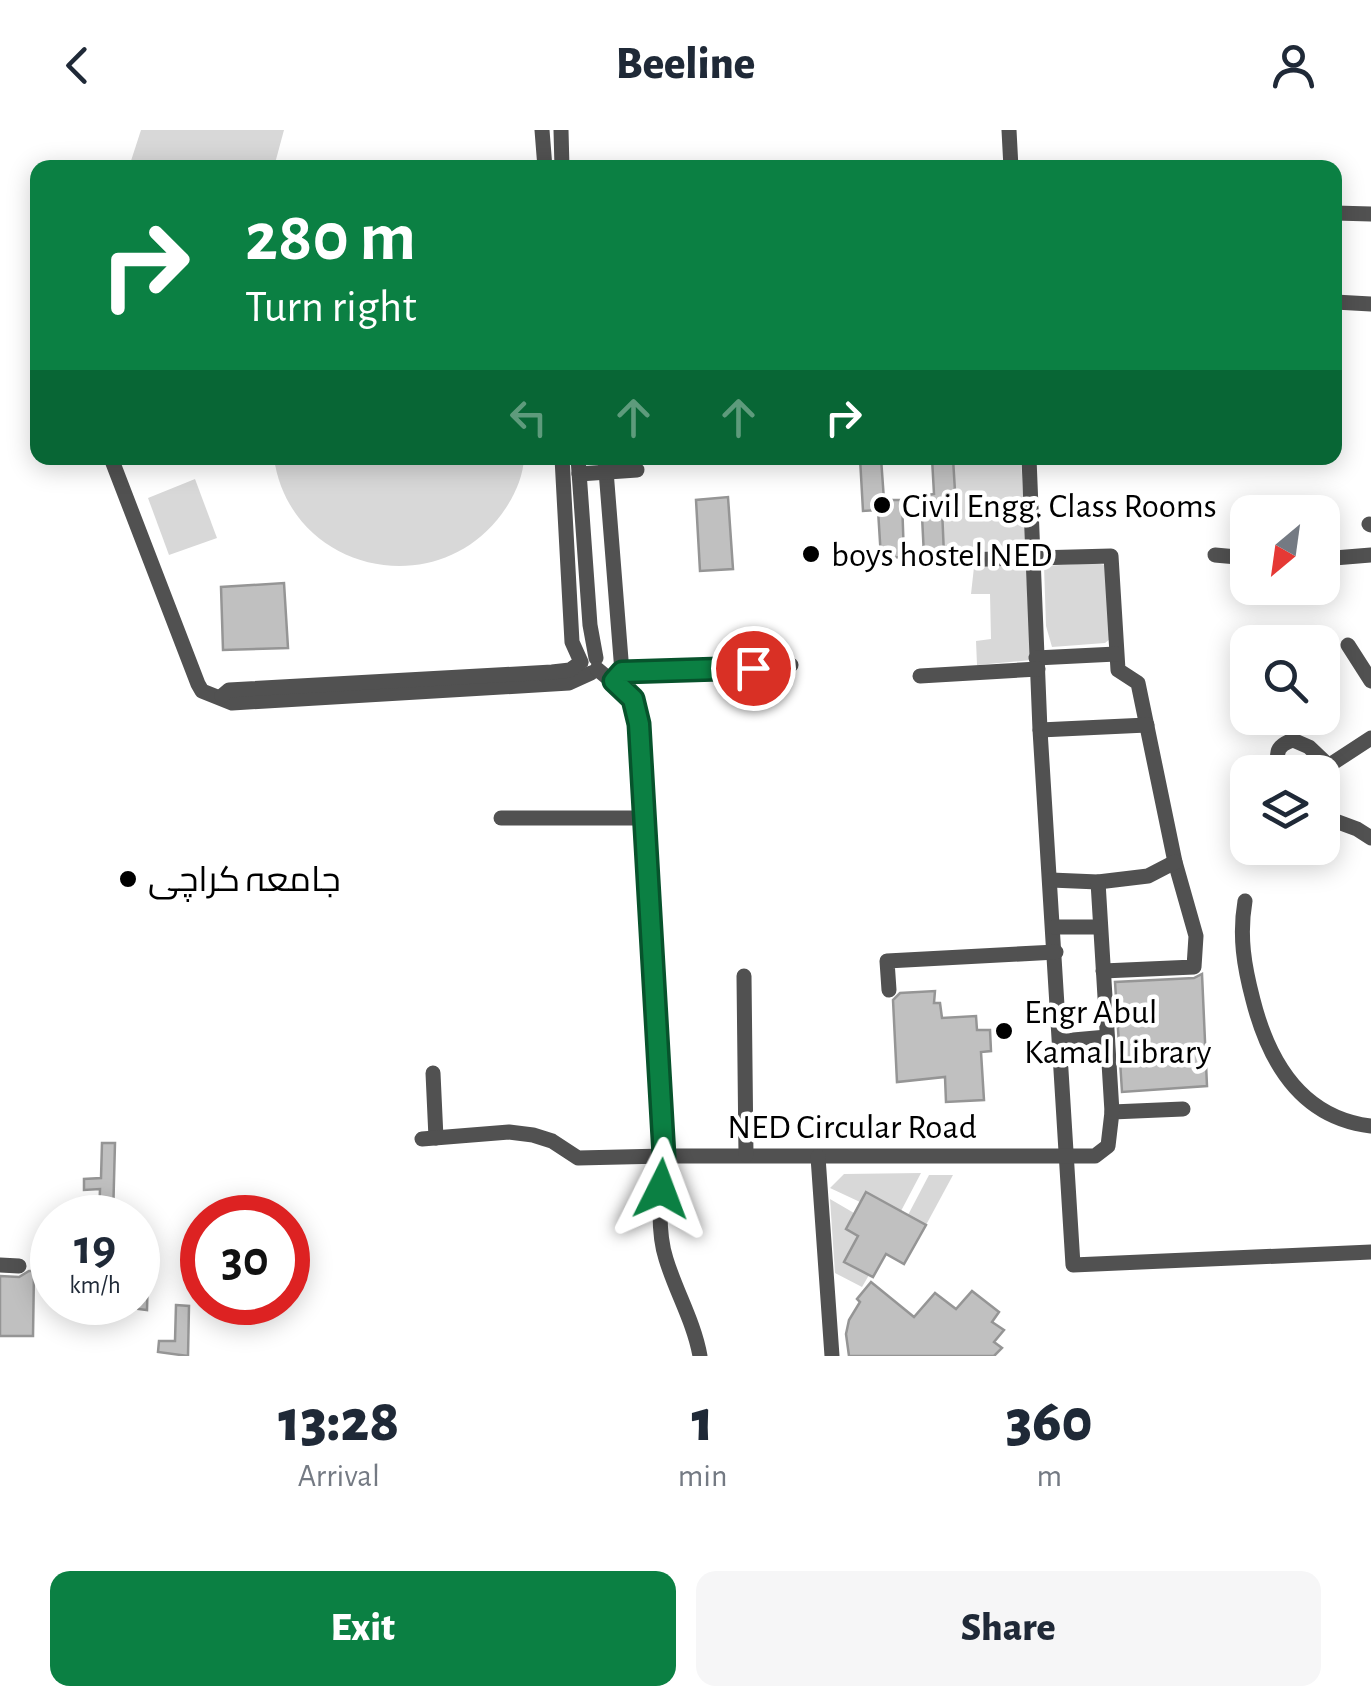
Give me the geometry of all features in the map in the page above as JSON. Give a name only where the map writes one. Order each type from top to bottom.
[{"type":"street","points":[[542,130],[544,160]]},
{"type":"street","points":[[560,130],[562,160]]},
{"type":"street","points":[[1009,130],[1011,160]]},
{"type":"street","points":[[1342,213],[1371,214]]},
{"type":"street","points":[[1342,302],[1371,304]]},
{"type":"street","points":[[114,465],[198,684],[208,694],[552,672],[591,665]]},
{"type":"street","points":[[562,465],[572,642],[591,665],[618,676],[791,666]]},
{"type":"street","points":[[605,465],[618,676],[637,711],[664,1156],[664,1254],[696,1334],[700,1356]]},
{"type":"street","points":[[1029,465],[1040,730],[1074,1265],[1371,1252]]},
{"type":"street","points":[[591,665],[578,466],[637,470]]},
{"type":"street","points":[[1215,554],[1230,556]]},
{"type":"street","points":[[1340,558],[1371,555]]},
{"type":"street","points":[[954,560],[1110,556],[1118,670],[1138,684],[1175,862],[1196,936],[1194,967],[1103,970]]},
{"type":"street","points":[[1348,645],[1371,681]]},
{"type":"street","points":[[920,676],[1116,654]]},
{"type":"street","points":[[1040,730],[1148,725]]},
{"type":"street","points":[[1340,758],[1371,738]]},
{"type":"street","points":[[1278,755],[1280,747],[1293,740],[1309,747],[1314,755]]},
{"type":"street","points":[[502,818],[645,818]]},
{"type":"street","points":[[1340,822],[1371,838]]},
{"type":"street","points":[[1052,880],[1098,882],[1148,876],[1175,862]]},
{"type":"street","points":[[1098,882],[1112,1112],[1183,1109]]},
{"type":"street","points":[[1245,901],[1241,947],[1260,1030],[1270,1052],[1304,1098],[1350,1123],[1371,1126]]},
{"type":"street","points":[[1054,928],[1099,927]]},
{"type":"street","points":[[889,990],[887,961],[1056,952]]},
{"type":"street","points":[[744,976],[746,1155]]},
{"type":"street","points":[[1062,1041],[1107,1037]]},
{"type":"street","name":"NED Circular Road","points":[[432,1073],[429,1139],[509,1132],[533,1134],[578,1158],[1095,1156],[1108,1146],[1112,1112]]},
{"type":"street","points":[[818,1158],[832,1356]]},
{"type":"street","points":[[0,1265],[19,1266]]},
{"type":"shaded area","points":[[141,130],[284,130],[276,160],[131,160]]},
{"type":"shaded area","points":[[276,465],[523,465],[507,506],[468,546],[435,561],[400,566],[365,561],[333,548],[305,525],[285,495]]},
{"type":"shaded area","points":[[953,465],[1021,465],[1026,547],[944,555],[942,509],[956,508]]},
{"type":"shaded area","points":[[195,479],[217,538],[169,555],[148,498]]},
{"type":"shaded area","points":[[1026,566],[1031,660],[977,665],[976,641],[991,639],[990,594],[971,594],[974,567]]},
{"type":"shaded area","points":[[1044,566],[1111,566],[1115,635],[1105,643],[1052,647],[1046,626]]},
{"type":"shaded area","points":[[921,1173],[901,1211],[866,1193],[860,1202],[830,1188],[844,1174]]},
{"type":"shaded area","points":[[929,1175],[953,1175],[926,1225],[908,1215]]},
{"type":"shaded area","points":[[830,1199],[854,1213],[846,1229],[858,1236],[845,1261],[869,1275],[862,1287],[835,1273]]},
{"type":"building","name":"Civil Engg. Class Rooms","points":[[860,465],[882,465],[884,500],[902,500],[904,557],[881,558],[878,510],[863,511]]},
{"type":"building","points":[[932,465],[953,465],[956,508],[942,509],[944,555],[924,556],[921,496],[934,494]]},
{"type":"building","points":[[728,497],[733,569],[700,571],[696,500]]},
{"type":"building","points":[[284,583],[288,648],[223,650],[221,587]]},
{"type":"building","points":[[1202,974],[1207,1086],[1122,1092],[1115,982],[1194,978]]},
{"type":"building","points":[[935,991],[934,1003],[940,1003],[942,1018],[976,1016],[977,1030],[990,1030],[991,1051],[981,1052],[984,1100],[946,1102],[945,1077],[897,1082],[893,1000],[900,993]]},
{"type":"building","points":[[102,1143],[115,1143],[114,1195],[100,1195],[100,1189],[84,1190],[84,1179],[101,1178]]},
{"type":"building","points":[[866,1192],[926,1225],[904,1264],[886,1254],[873,1277],[844,1262],[858,1236],[846,1229]]},
{"type":"building","points":[[30,1271],[33,1336],[0,1336],[0,1276],[19,1277]]},
{"type":"building","points":[[871,1282],[914,1317],[935,1293],[956,1309],[972,1291],[999,1312],[992,1322],[1004,1330],[994,1342],[1002,1348],[994,1356],[849,1356],[849,1320],[860,1302],[857,1299]]},
{"type":"building","points":[[176,1305],[180,1305],[180,1325],[189,1325],[188,1356],[158,1352],[159,1341],[175,1341]]},
{"type":"place","name":"Civil Engg. Class Rooms","points":[[882,505]]},
{"type":"place","name":"boys hostel NED","points":[[811,554]]},
{"type":"place","name":"جامعہ کراچی","points":[[128,879]]},
{"type":"place","name":"Engr Abul Kamal Library","points":[[1004,1031]]},
{"type":"route","points":[[661,1189],[664,1156],[639,724],[633,699],[614,681],[622,672],[753,668]]}]
